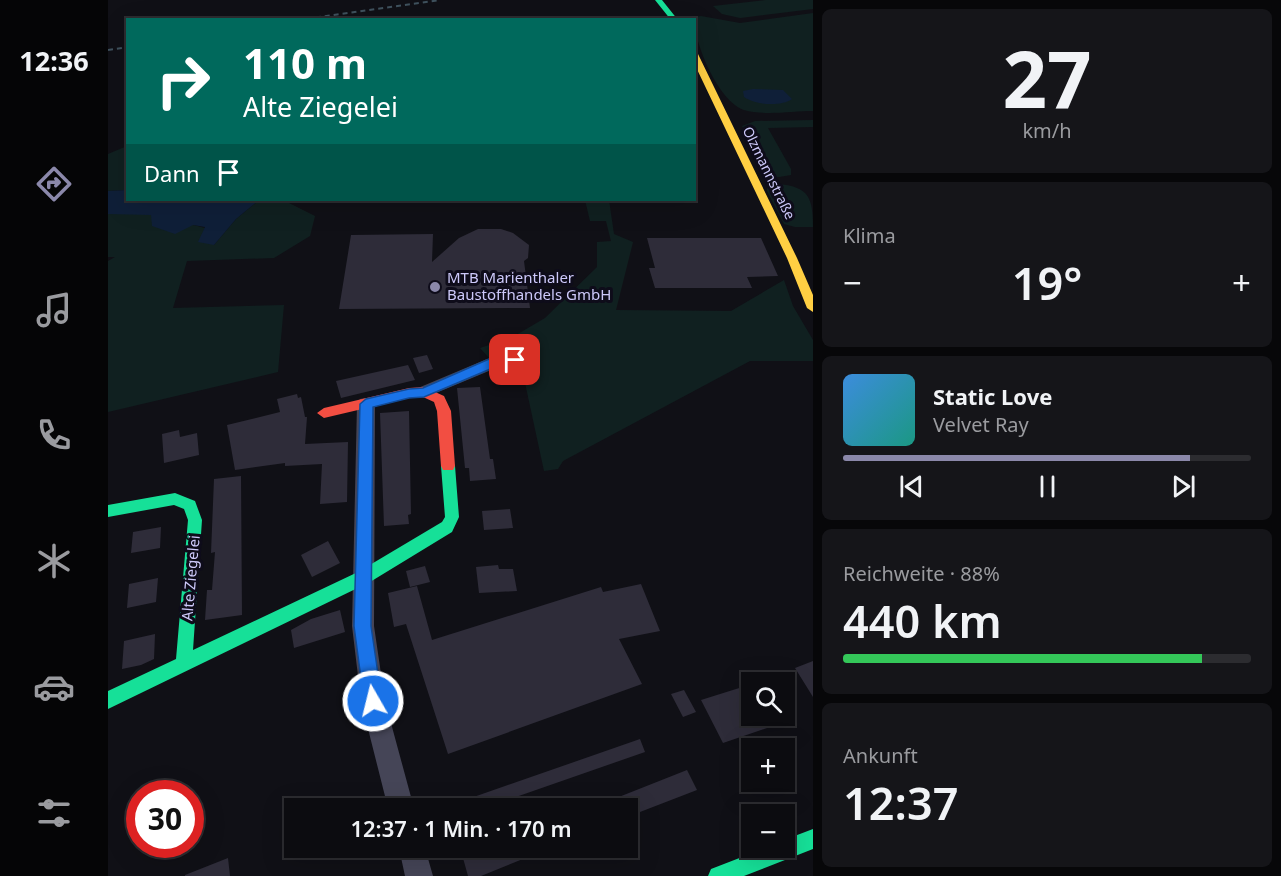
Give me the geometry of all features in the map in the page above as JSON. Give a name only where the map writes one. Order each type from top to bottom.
[{"type":"street","points":[[658,0],[673,18]]},
{"type":"street","name":"Olzmannstraße","points":[[696,58],[787,247],[813,308]]},
{"type":"street","points":[[324,413],[409,393],[424,392],[493,363],[515,360]]},
{"type":"street","points":[[108,700],[364,577],[447,527],[452,517],[444,411],[439,399],[424,392]]},
{"type":"street","points":[[366,404],[363,626],[373,701],[398,798]]},
{"type":"street","name":"Alte Ziegelei","points":[[108,511],[175,499],[190,505],[195,520],[184,664]]},
{"type":"street","points":[[718,876],[813,839]]},
{"type":"street","points":[[414,858],[419,876]]},
{"type":"shaded area","points":[[766,0],[813,0],[813,9],[740,18],[722,14],[713,6]]},
{"type":"shaded area","points":[[813,13],[813,111],[752,112],[734,105],[725,96],[703,57],[696,33],[696,18],[686,18],[701,16],[740,23]]},
{"type":"shaded area","points":[[813,120],[813,127],[768,128],[791,169],[791,175],[767,176],[759,160],[763,160],[760,154],[756,153],[742,126],[755,121]]},
{"type":"shaded area","points":[[126,146],[126,190],[108,191],[108,154]]},
{"type":"shaded area","points":[[779,184],[797,188],[807,196],[812,208],[813,227],[795,227],[784,224],[767,191],[767,187]]},
{"type":"shaded area","points":[[258,201],[287,201],[315,216],[310,236],[274,258],[187,261],[173,308],[284,305],[278,372],[108,412],[108,261],[115,257],[108,257],[108,214],[151,214],[205,228],[214,245],[236,219]]},
{"type":"shaded area","points":[[585,201],[609,201],[614,234],[633,242],[616,310],[731,311],[784,280],[793,306],[813,340],[813,361],[750,361],[563,461],[558,469],[544,471],[519,355],[489,358],[480,348],[511,338],[545,318],[597,267],[597,242],[611,241],[606,221],[590,221]]},
{"type":"water","points":[[783,90],[792,99],[781,103],[755,102],[744,97],[743,91]]},
{"type":"water","points":[[126,190],[126,201],[258,201],[236,219],[214,245],[198,242],[205,227],[193,225],[175,234],[152,226],[151,215],[108,214],[108,191]]},
{"type":"building","name":"MTB Marienthaler Baustoffhandels GmbH","points":[[478,229],[501,229],[513,233],[529,245],[528,258],[524,261],[530,308],[339,309],[351,235],[433,234],[432,262],[459,238]]},
{"type":"building","points":[[647,238],[761,238],[778,276],[747,277],[752,288],[655,288],[649,268],[655,268]]},
{"type":"building","points":[[427,355],[433,369],[419,373],[413,358]]},
{"type":"building","points":[[408,365],[415,380],[341,398],[336,381]]},
{"type":"building","points":[[480,387],[490,459],[493,459],[496,479],[470,481],[469,468],[465,468],[457,388]]},
{"type":"building","points":[[297,394],[298,398],[301,397],[305,417],[307,417],[305,444],[348,442],[347,502],[320,504],[322,464],[285,466],[285,463],[235,470],[227,425],[280,412],[277,399]]},
{"type":"building","points":[[409,411],[411,514],[408,515],[409,524],[384,526],[380,413]]},
{"type":"building","points":[[179,430],[180,437],[197,433],[199,455],[164,463],[162,434]]},
{"type":"building","points":[[241,476],[242,615],[205,620],[207,590],[212,590],[215,552],[211,553],[214,479]]},
{"type":"building","points":[[510,509],[513,528],[484,530],[482,511]]},
{"type":"building","points":[[161,527],[160,548],[131,553],[133,532]]},
{"type":"building","points":[[328,541],[340,563],[312,577],[301,555]]},
{"type":"building","points":[[498,565],[499,569],[513,569],[517,591],[479,593],[476,567]]},
{"type":"building","points":[[425,566],[430,582],[410,587],[406,571]]},
{"type":"building","points":[[158,578],[156,602],[127,608],[129,584]]},
{"type":"building","points":[[641,584],[660,631],[619,639],[642,684],[448,754],[406,624],[394,627],[388,593],[417,586],[432,640],[601,587],[603,592]]},
{"type":"building","points":[[340,610],[345,632],[294,648],[291,630],[311,619]]},
{"type":"building","points":[[155,634],[154,659],[141,665],[122,669],[124,641]]},
{"type":"building","points":[[813,661],[813,697],[795,668]]},
{"type":"building","points":[[741,687],[741,726],[773,726],[723,743],[701,700]]},
{"type":"building","points":[[684,690],[696,712],[683,717],[671,694]]},
{"type":"building","points":[[640,739],[645,752],[513,798],[471,798]]},
{"type":"building","points":[[687,770],[697,790],[638,813],[638,798],[616,798]]},
{"type":"building","points":[[228,858],[230,876],[185,876],[185,875]]},
{"type":"building","points":[[463,858],[525,858],[481,876],[468,876]]},
{"type":"railway","points":[[312,18],[440,0]]},
{"type":"railway","points":[[108,50],[126,47]]},
{"type":"traffic: fast","points":[[658,0],[673,18]]},
{"type":"traffic: fast","points":[[108,700],[364,577],[447,527],[452,517],[448,466]]},
{"type":"traffic: fast","points":[[108,511],[175,499],[190,505],[195,520],[184,664]]},
{"type":"traffic: fast","points":[[718,876],[813,839]]},
{"type":"traffic: slow","points":[[696,58],[792,258],[813,308]]},
{"type":"traffic: jam","points":[[324,413],[409,393],[424,392],[439,399],[444,411],[448,466]]},
{"type":"place","name":"MTB Marienthaler Baustoffhandels GmbH","points":[[435,287]]},
{"type":"route","points":[[373,701],[363,626],[366,404],[409,393],[424,392],[493,363],[515,360]]}]
